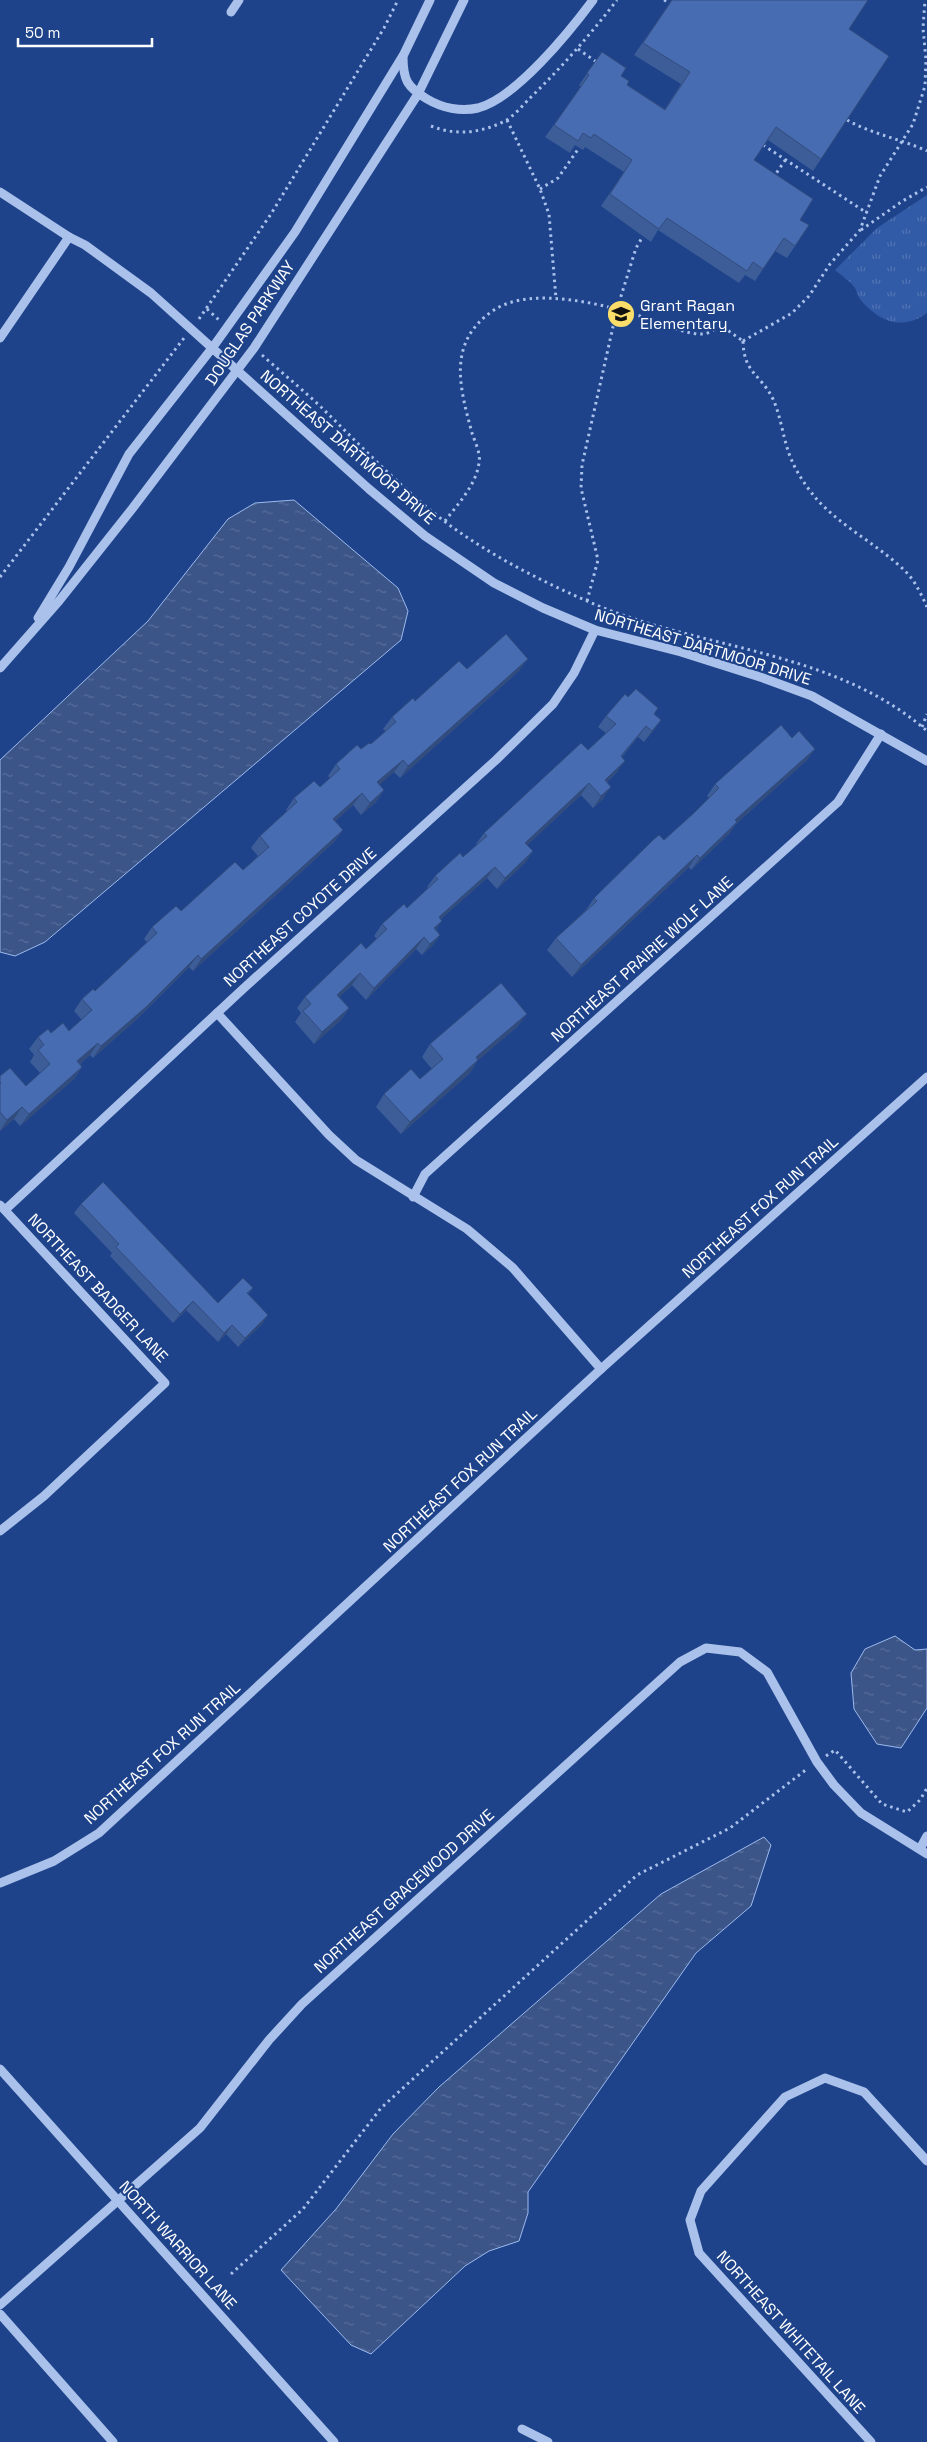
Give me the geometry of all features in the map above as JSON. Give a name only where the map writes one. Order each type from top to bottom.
[{"type":"street","points":[[232,12],[239,0]]},
{"type":"street","name":"DOUGLAS PARKWAY","points":[[25,640],[69,567],[128,454],[213,347],[295,232],[404,54],[430,0]]},
{"type":"street","name":"DOUGLAS PARKWAY","points":[[0,668],[132,509],[254,348],[418,94],[464,0]]},
{"type":"street","points":[[404,54],[403,72],[409,87],[418,94],[444,106],[465,110],[479,108],[496,100],[532,72],[593,0]]},
{"type":"street","name":"NORTHEAST DARTMOOR DRIVE","points":[[0,192],[85,245],[151,293],[369,489],[425,536],[494,583],[543,608],[595,630],[681,652],[812,696],[927,762]]},
{"type":"street","points":[[0,338],[70,237]]},
{"type":"street","name":"NORTHEAST COYOTE DRIVE","points":[[2,1207],[496,760],[553,704],[574,673],[595,630]]},
{"type":"street","name":"NORTHEAST PRAIRIE WOLF LANE","points":[[413,1197],[425,1174],[838,802],[881,734]]},
{"type":"street","points":[[217,1013],[329,1135],[356,1160],[467,1229],[513,1268],[601,1369]]},
{"type":"street","name":"NORTHEAST FOX RUN TRAIL","points":[[0,1883],[54,1861],[99,1833],[601,1369],[927,1077]]},
{"type":"street","name":"NORTHEAST BADGER LANE","points":[[0,1531],[44,1496],[165,1383],[2,1207]]},
{"type":"street","name":"NORTHEAST GRACEWOOD DRIVE","points":[[0,2305],[200,2128],[269,2040],[302,2004],[680,1662],[706,1648],[740,1652],[767,1672],[817,1762]]},
{"type":"street","points":[[817,1762],[834,1785],[861,1813],[923,1851],[927,1836]]},
{"type":"street","name":"NORTH WARRIOR LANE","points":[[0,2069],[334,2442]]},
{"type":"street","name":"NORTHEAST WHITETAIL LANE","points":[[871,2442],[699,2253],[690,2220],[701,2191],[785,2097],[825,2078],[864,2092],[927,2161]]},
{"type":"street","points":[[0,2314],[113,2442]]},
{"type":"street","points":[[522,2429],[548,2442]]},
{"type":"path","points":[[0,577],[207,309],[271,214],[384,28],[398,0]]},
{"type":"path","points":[[431,126],[452,132],[467,133],[484,130],[507,120],[578,49],[617,0]]},
{"type":"path","points":[[860,230],[880,176],[913,124],[925,86],[926,60],[923,28],[925,0]]},
{"type":"path","points":[[578,49],[600,64]]},
{"type":"path","points":[[507,120],[540,189],[549,214],[556,299]]},
{"type":"path","points":[[847,120],[862,128],[904,140],[927,151]]},
{"type":"path","points":[[764,145],[867,213]]},
{"type":"path","points":[[540,189],[558,178],[579,148]]},
{"type":"path","points":[[772,180],[786,159]]},
{"type":"path","points":[[743,341],[792,314],[809,296],[830,264],[860,230],[927,187]]},
{"type":"path","points":[[587,601],[598,560],[581,488],[582,465],[617,310],[630,264],[643,236]]},
{"type":"path","points":[[445,521],[476,477],[480,461],[460,383],[461,356],[467,340],[480,321],[495,309],[512,302],[534,298],[556,299],[617,310],[686,332],[703,334],[712,332],[720,326],[743,341]]},
{"type":"path","points":[[207,309],[228,327]]},
{"type":"path","points":[[743,341],[744,357],[749,368],[760,380],[775,404],[792,460],[802,480],[830,512],[892,559],[909,576],[927,607]]},
{"type":"path","points":[[254,348],[320,406],[408,491],[445,521],[524,572],[587,601],[668,628],[776,656],[826,673],[879,698],[927,731]]},
{"type":"path","points":[[922,727],[927,714]]},
{"type":"path","points":[[835,1750],[882,1804],[907,1812],[920,1800],[927,1788]]},
{"type":"path","points":[[231,2274],[303,2209],[381,2108],[637,1875],[730,1828],[817,1762]]},
{"type":"green space","points":[[927,195],[927,313],[909,322],[891,321],[867,307],[860,299],[853,285],[835,270],[877,228]]},
{"type":"water","points":[[294,500],[398,588],[408,611],[401,640],[45,942],[15,956],[0,952],[0,760],[148,621],[228,519],[255,503]]},
{"type":"water","points":[[895,1636],[915,1650],[927,1649],[927,1708],[901,1748],[877,1744],[854,1709],[851,1673],[865,1649]]},
{"type":"water","points":[[764,1837],[771,1845],[751,1906],[696,1953],[528,2192],[528,2213],[519,2241],[489,2251],[465,2266],[371,2354],[351,2345],[281,2270],[336,2209],[393,2134],[439,2087],[661,1894]]},
{"type":"building","points":[[672,0],[868,0],[849,29],[889,56],[821,159],[776,127],[754,160],[813,199],[800,220],[809,225],[795,246],[784,238],[763,269],[753,262],[747,271],[667,218],[659,229],[610,194],[632,160],[594,134],[591,138],[583,133],[578,141],[554,125],[589,75],[587,73],[602,52],[626,68],[621,76],[629,81],[627,85],[665,110],[690,72],[643,43]]},
{"type":"building","points":[[506,634],[528,659],[408,766],[403,760],[377,782],[384,790],[370,803],[362,793],[333,819],[343,830],[201,959],[198,955],[146,1007],[101,1046],[98,1043],[77,1061],[82,1067],[29,1114],[22,1107],[7,1120],[0,1112],[0,1076],[10,1068],[26,1086],[50,1064],[38,1050],[44,1045],[38,1037],[48,1029],[51,1033],[63,1023],[69,1031],[92,1010],[82,999],[93,989],[95,991],[157,933],[152,927],[176,906],[181,911],[235,862],[243,870],[269,847],[260,836],[297,802],[294,798],[314,781],[320,787],[340,769],[336,764],[357,745],[361,749],[369,743],[371,744],[396,722],[392,717],[413,698],[415,701],[459,661],[467,669]]},
{"type":"building","points":[[636,689],[658,708],[654,714],[661,720],[652,731],[646,726],[621,756],[625,761],[605,780],[611,787],[601,796],[589,783],[525,843],[533,851],[505,878],[495,867],[439,917],[442,921],[434,928],[440,935],[430,944],[424,937],[374,988],[360,973],[337,995],[349,1008],[322,1032],[303,1011],[311,1004],[305,997],[361,943],[366,949],[387,929],[382,924],[404,904],[407,908],[438,879],[435,876],[460,853],[463,857],[487,836],[484,833],[581,743],[588,750],[616,724],[606,716],[625,694],[628,697]]},
{"type":"building","points":[[781,725],[792,738],[799,731],[815,749],[735,820],[737,822],[700,858],[697,855],[581,965],[556,938],[597,901],[594,898],[653,840],[659,835],[664,840],[719,788],[715,784]]},
{"type":"building","points":[[501,983],[527,1014],[476,1057],[478,1060],[410,1122],[384,1094],[411,1069],[420,1079],[443,1059],[430,1044]]},
{"type":"building","points":[[103,1182],[218,1303],[243,1278],[253,1288],[247,1293],[268,1315],[245,1338],[232,1325],[224,1333],[193,1301],[180,1314],[116,1247],[119,1244],[81,1204]]},
{"type":"place","name":"Grant Ragan Elementary","points":[[621,314]]}]
